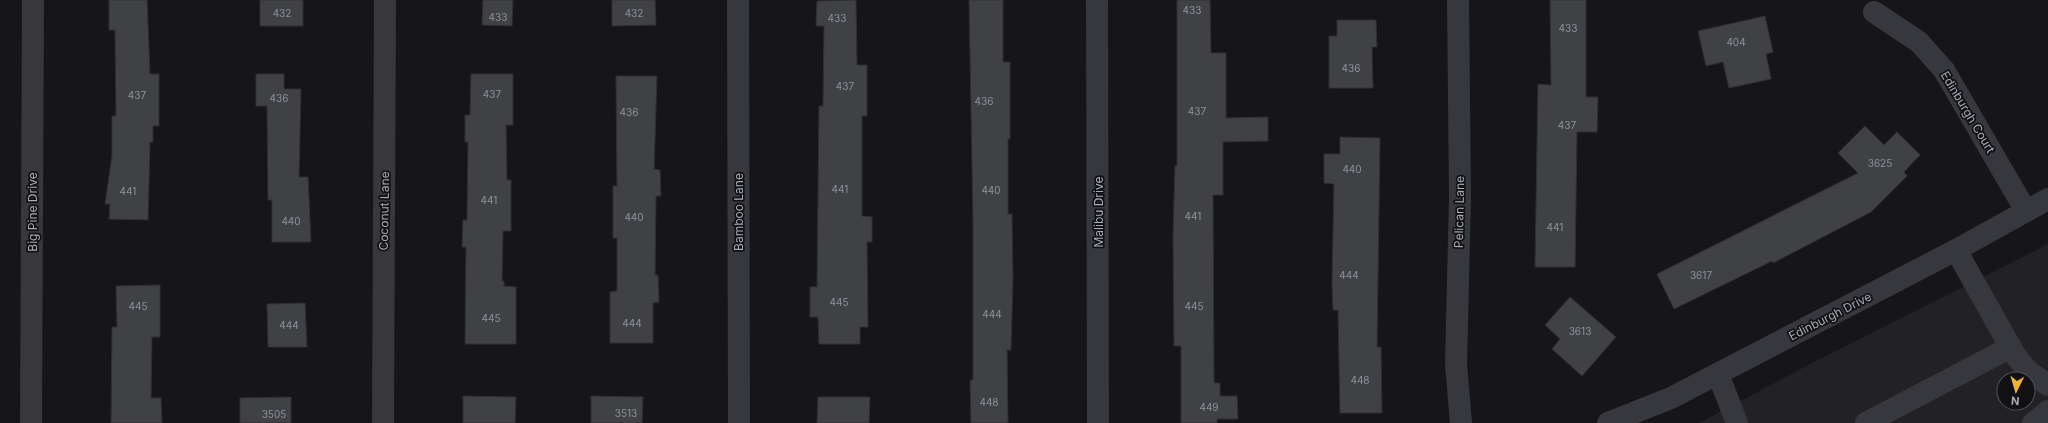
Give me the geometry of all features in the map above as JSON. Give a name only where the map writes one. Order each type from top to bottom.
[{"type":"street","name":"Big Pine Drive","points":[[31,423],[32,0]]},
{"type":"street","name":"Coconut Lane","points":[[383,423],[385,0]]},
{"type":"street","name":"Bamboo Lane","points":[[738,0],[739,423]]},
{"type":"street","name":"Malibu Drive","points":[[1097,0],[1098,423]]},
{"type":"street","name":"Pelican Lane","points":[[1458,0],[1460,198],[1456,364],[1461,423]]},
{"type":"street","name":"Edinburgh Court","points":[[1874,12],[1919,42],[1944,70],[2026,211]]},
{"type":"street","name":"Edinburgh Drive","points":[[1608,423],[1671,398],[1956,250],[2048,199]]},
{"type":"street","points":[[1956,250],[2011,347],[2028,371],[2048,385]]},
{"type":"street","points":[[1866,423],[2011,347]]},
{"type":"street","points":[[1718,374],[1737,423]]},
{"type":"street","points":[[2033,423],[2048,412]]},
{"type":"shaded area","points":[[2048,244],[2048,423],[1699,423],[1816,361]]},
{"type":"building","points":[[109,0],[147,0],[150,74],[159,74],[159,126],[153,126],[153,142],[150,142],[148,220],[109,219],[110,204],[105,204],[112,156],[112,116],[116,116],[115,30],[109,30]]},
{"type":"building","points":[[260,0],[303,0],[303,26],[260,26]]},
{"type":"building","points":[[483,0],[513,0],[512,26],[482,25]]},
{"type":"building","points":[[612,0],[655,0],[656,25],[612,26]]},
{"type":"building","points":[[856,0],[857,65],[867,65],[867,116],[862,116],[862,216],[872,217],[872,242],[867,242],[868,327],[860,327],[860,344],[819,344],[818,317],[810,317],[810,287],[817,287],[819,106],[823,106],[824,26],[816,26],[817,1]]},
{"type":"building","points":[[969,0],[1003,0],[1003,62],[1010,62],[1008,214],[1012,214],[1013,278],[1011,350],[1007,350],[1008,423],[971,423],[970,380],[973,380],[973,220]]},
{"type":"building","points":[[1177,0],[1210,0],[1211,53],[1226,53],[1226,118],[1268,117],[1268,141],[1223,142],[1223,195],[1213,195],[1214,383],[1220,383],[1220,396],[1237,396],[1238,419],[1217,419],[1217,423],[1181,423],[1181,346],[1174,346],[1173,236],[1175,166],[1177,166]]},
{"type":"building","points":[[1550,0],[1586,0],[1586,97],[1598,97],[1597,132],[1577,132],[1575,267],[1535,267],[1538,84],[1551,85]]},
{"type":"building","points":[[1765,16],[1773,52],[1766,54],[1771,79],[1729,88],[1723,62],[1706,66],[1698,31]]},
{"type":"building","points":[[1337,20],[1376,20],[1377,47],[1372,47],[1373,88],[1329,88],[1329,36],[1337,36]]},
{"type":"building","points":[[256,74],[284,74],[284,89],[301,89],[299,177],[308,177],[311,242],[272,242],[272,200],[268,200],[267,106],[256,106]]},
{"type":"building","points":[[471,74],[513,74],[513,125],[506,125],[507,180],[511,180],[511,231],[503,231],[502,281],[504,281],[504,286],[516,287],[516,344],[465,344],[466,247],[462,247],[463,220],[467,220],[468,142],[465,142],[465,115],[470,115]]},
{"type":"building","points":[[616,76],[657,76],[654,169],[660,170],[661,196],[656,196],[655,275],[658,275],[659,302],[653,303],[653,343],[610,343],[610,292],[617,291],[617,238],[613,238],[613,186],[617,186]]},
{"type":"building","points":[[1865,126],[1884,145],[1897,132],[1920,155],[1904,172],[1907,176],[1871,212],[1773,263],[1772,261],[1674,309],[1657,274],[1858,173],[1838,153]]},
{"type":"building","points":[[1340,137],[1380,138],[1377,347],[1381,347],[1382,413],[1340,413],[1338,310],[1333,310],[1332,283],[1334,184],[1324,183],[1324,154],[1340,154]]},
{"type":"building","points":[[160,285],[160,337],[152,337],[151,398],[161,398],[162,423],[111,423],[112,327],[117,327],[116,286]]},
{"type":"building","points":[[1570,297],[1616,337],[1582,376],[1552,349],[1560,339],[1545,325]]},
{"type":"building","points":[[305,303],[307,347],[268,347],[267,304]]},
{"type":"building","points":[[463,396],[516,397],[515,423],[463,423]]},
{"type":"building","points":[[591,396],[643,397],[642,423],[591,423]]},
{"type":"building","points":[[291,397],[291,423],[240,423],[240,398]]},
{"type":"building","points":[[818,397],[870,397],[869,423],[817,423]]}]
